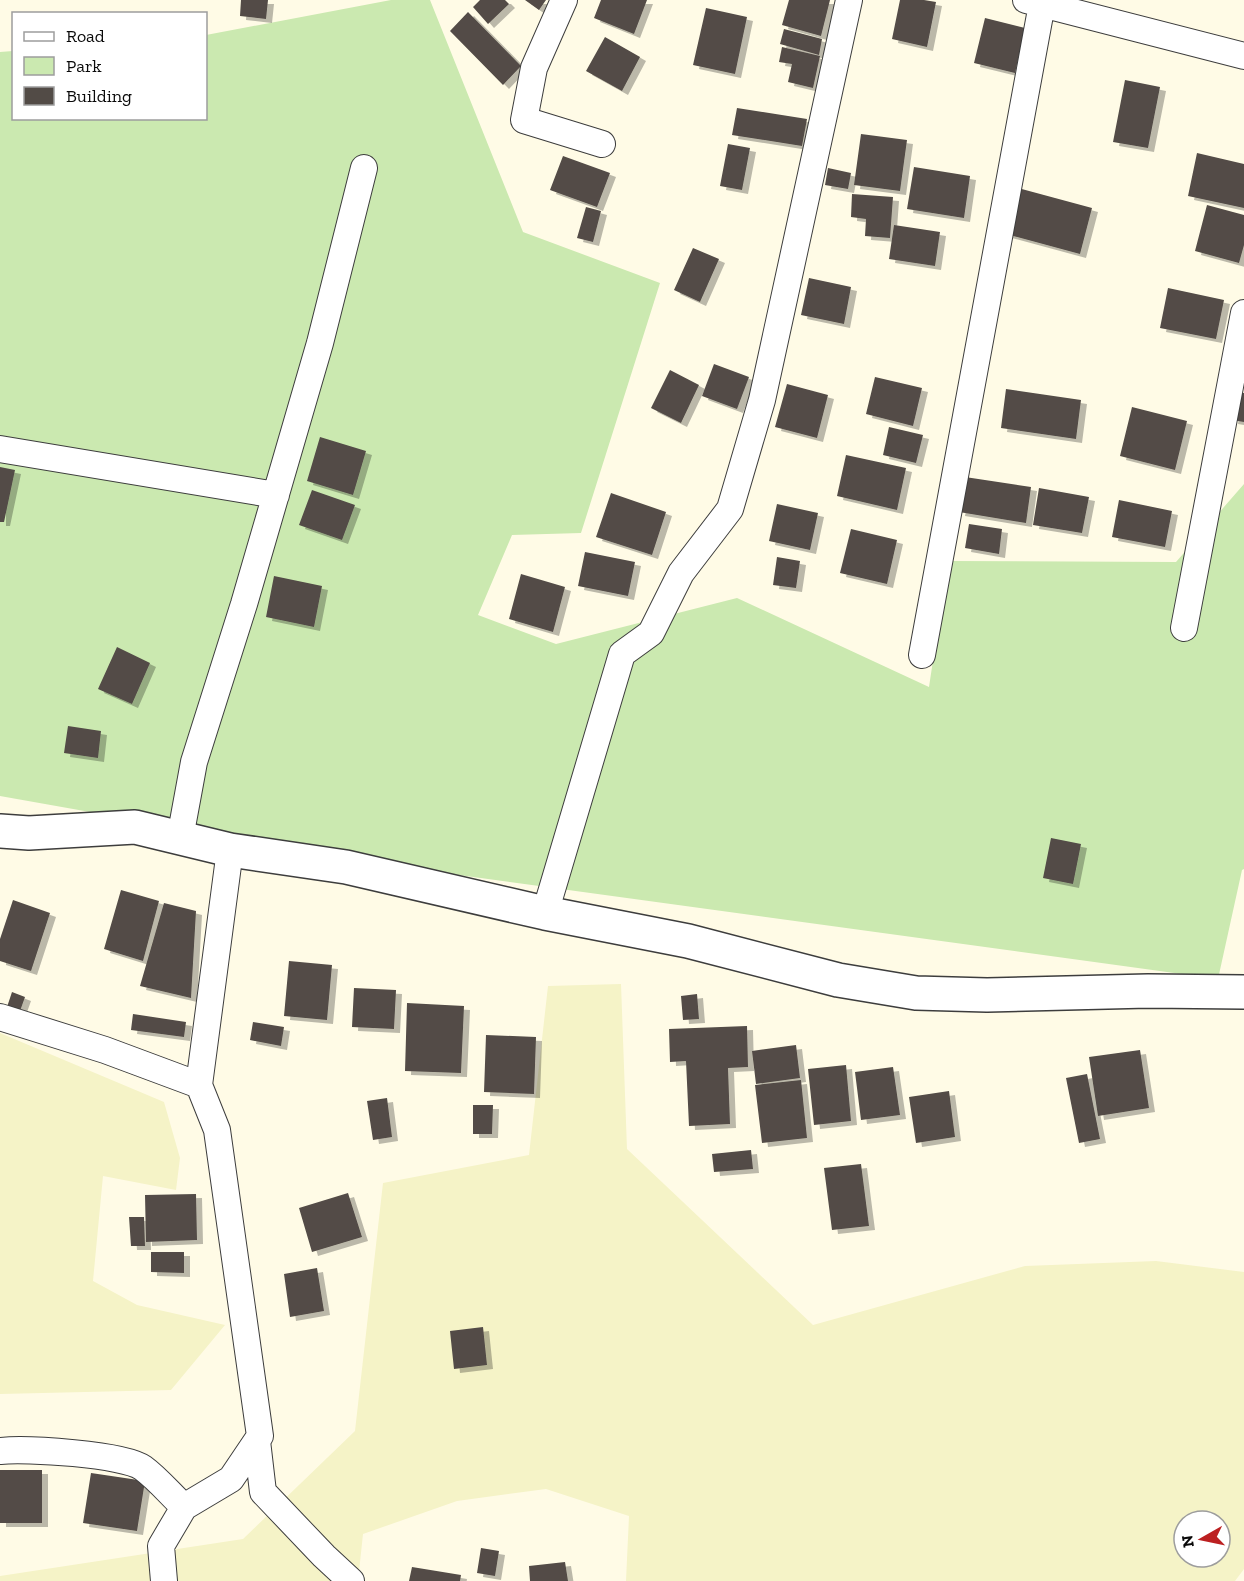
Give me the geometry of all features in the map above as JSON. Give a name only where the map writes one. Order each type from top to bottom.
[{"type":"street","points":[[564,0],[534,68],[524,120],[602,144]]},
{"type":"street","points":[[545,913],[622,654],[651,633],[681,573],[730,508],[762,400],[849,0]]},
{"type":"street","points":[[922,655],[1033,2],[1244,56]]},
{"type":"street","points":[[180,838],[194,762],[321,343],[364,168]]},
{"type":"street","points":[[1184,628],[1244,313]]},
{"type":"street","points":[[0,449],[276,495]]},
{"type":"street","points":[[0,831],[28,833],[135,827],[230,850],[346,867],[545,913],[688,941],[838,980],[916,993],[987,995],[1148,991],[1244,992]]},
{"type":"street","points":[[164,1581],[161,1546],[184,1507],[231,1479],[260,1436],[217,1130],[199,1085],[230,850]]},
{"type":"street","points":[[0,1017],[105,1050],[199,1085]]},
{"type":"street","points":[[257,1441],[263,1492],[351,1581]]},
{"type":"street","points":[[0,1451],[16,1449],[112,1458],[142,1467],[184,1507]]},
{"type":"shaded area","points":[[621,984],[627,1149],[813,1325],[1025,1266],[1156,1261],[1244,1272],[1244,1569],[1235,1581],[626,1581],[629,1516],[546,1489],[457,1501],[363,1534],[358,1581],[0,1581],[0,1576],[243,1539],[355,1431],[383,1183],[529,1155],[548,986]]},
{"type":"shaded area","points":[[0,1033],[164,1102],[180,1158],[176,1190],[103,1176],[93,1281],[137,1305],[225,1325],[171,1390],[0,1394]]},
{"type":"green space","points":[[391,0],[430,0],[523,232],[660,283],[581,533],[512,535],[478,615],[556,644],[737,598],[929,687],[948,561],[1176,562],[1244,484],[1244,869],[1218,979],[400,867],[0,796],[0,52],[12,51],[12,120],[207,120],[207,35]]},
{"type":"building","points":[[241,0],[268,0],[266,19],[240,16]]},
{"type":"building","points":[[480,0],[505,0],[509,4],[488,24],[473,7]]},
{"type":"building","points":[[525,0],[546,0],[539,10]]},
{"type":"building","points":[[601,0],[647,0],[634,34],[594,18]]},
{"type":"building","points":[[789,0],[830,0],[821,36],[782,25]]},
{"type":"building","points":[[900,0],[936,2],[927,47],[892,39]]},
{"type":"building","points":[[706,8],[747,17],[735,74],[693,65]]},
{"type":"building","points":[[468,12],[521,66],[503,85],[450,31]]},
{"type":"building","points":[[985,18],[1025,28],[1015,73],[974,63]]},
{"type":"building","points":[[784,29],[822,39],[819,55],[780,44]]},
{"type":"building","points":[[605,37],[640,57],[622,91],[586,71]]},
{"type":"building","points":[[782,47],[820,56],[813,88],[788,82],[792,64],[779,62]]},
{"type":"building","points":[[1125,80],[1160,87],[1148,148],[1113,142]]},
{"type":"building","points":[[737,108],[807,119],[802,146],[732,135]]},
{"type":"building","points":[[861,134],[907,140],[900,191],[854,185]]},
{"type":"building","points":[[728,144],[750,148],[742,190],[720,186]]},
{"type":"building","points":[[1197,153],[1244,164],[1244,208],[1188,196]]},
{"type":"building","points":[[563,156],[610,173],[597,207],[550,190]]},
{"type":"building","points":[[914,167],[970,176],[964,218],[907,209]]},
{"type":"building","points":[[828,168],[851,173],[848,189],[825,185]]},
{"type":"building","points":[[1018,188],[1092,208],[1080,254],[1006,234]]},
{"type":"building","points":[[852,194],[893,197],[890,238],[865,236],[866,219],[851,217]]},
{"type":"building","points":[[1207,205],[1244,215],[1244,245],[1239,263],[1195,251]]},
{"type":"building","points":[[586,207],[601,211],[593,242],[577,238]]},
{"type":"building","points":[[894,225],[940,232],[935,266],[889,259]]},
{"type":"building","points":[[693,248],[719,259],[700,302],[674,290]]},
{"type":"building","points":[[809,278],[851,287],[844,324],[801,315]]},
{"type":"building","points":[[1168,288],[1224,300],[1216,339],[1160,328]]},
{"type":"building","points":[[714,364],[749,377],[737,409],[702,396]]},
{"type":"building","points":[[670,370],[699,385],[681,423],[651,408]]},
{"type":"building","points":[[875,377],[922,388],[913,426],[866,414]]},
{"type":"building","points":[[787,384],[828,395],[817,438],[775,427]]},
{"type":"building","points":[[1006,389],[1081,400],[1076,439],[1001,428]]},
{"type":"building","points":[[1236,392],[1244,393],[1244,422],[1232,420]]},
{"type":"building","points":[[1132,407],[1187,421],[1175,470],[1120,456]]},
{"type":"building","points":[[889,427],[923,435],[916,463],[883,455]]},
{"type":"building","points":[[320,437],[366,451],[353,495],[307,481]]},
{"type":"building","points":[[846,455],[906,468],[897,510],[837,496]]},
{"type":"building","points":[[0,467],[15,470],[4,522],[0,522]]},
{"type":"building","points":[[965,477],[1031,487],[1026,523],[959,512]]},
{"type":"building","points":[[1039,488],[1089,497],[1082,533],[1033,525]]},
{"type":"building","points":[[312,490],[355,505],[342,540],[299,525]]},
{"type":"building","points":[[611,493],[666,512],[652,555],[596,537]]},
{"type":"building","points":[[1119,500],[1172,511],[1165,547],[1112,537]]},
{"type":"building","points":[[777,504],[818,513],[810,550],[769,541]]},
{"type":"building","points":[[969,524],[1002,529],[999,554],[965,548]]},
{"type":"building","points":[[851,529],[897,540],[887,584],[840,573]]},
{"type":"building","points":[[585,552],[635,562],[628,596],[578,586]]},
{"type":"building","points":[[777,557],[800,561],[796,588],[773,585]]},
{"type":"building","points":[[521,574],[565,587],[553,632],[509,619]]},
{"type":"building","points":[[274,576],[322,586],[314,627],[266,617]]},
{"type":"building","points":[[117,647],[150,663],[132,704],[98,689]]},
{"type":"building","points":[[68,726],[101,731],[98,758],[64,753]]},
{"type":"building","points":[[1051,838],[1081,844],[1073,884],[1043,878]]},
{"type":"building","points":[[121,890],[159,901],[143,961],[104,949]]},
{"type":"building","points":[[13,900],[50,913],[31,971],[0,961],[0,939]]},
{"type":"building","points":[[164,903],[196,911],[191,998],[140,986]]},
{"type":"building","points":[[289,961],[332,965],[327,1020],[284,1016]]},
{"type":"building","points":[[354,988],[396,990],[394,1029],[352,1027]]},
{"type":"building","points":[[12,992],[25,997],[20,1011],[7,1007]]},
{"type":"building","points":[[697,994],[699,1019],[683,1020],[681,996]]},
{"type":"building","points":[[407,1003],[464,1006],[461,1073],[405,1071]]},
{"type":"building","points":[[133,1014],[186,1022],[184,1037],[131,1030]]},
{"type":"building","points":[[253,1022],[284,1027],[281,1046],[250,1040]]},
{"type":"building","points":[[747,1026],[748,1067],[728,1068],[730,1124],[689,1126],[686,1061],[670,1062],[669,1029]]},
{"type":"building","points":[[486,1035],[536,1037],[534,1094],[484,1092]]},
{"type":"building","points":[[796,1045],[800,1078],[756,1084],[752,1051]]},
{"type":"building","points":[[1140,1050],[1149,1108],[1098,1116],[1089,1057]]},
{"type":"building","points":[[846,1065],[851,1121],[814,1125],[808,1069]]},
{"type":"building","points":[[893,1067],[900,1115],[861,1120],[855,1072]]},
{"type":"building","points":[[1087,1074],[1100,1139],[1079,1143],[1066,1078]]},
{"type":"building","points":[[801,1080],[807,1138],[762,1143],[755,1085]]},
{"type":"building","points":[[949,1091],[955,1137],[916,1143],[909,1097]]},
{"type":"building","points":[[387,1098],[392,1137],[373,1140],[367,1101]]},
{"type":"building","points":[[473,1105],[493,1105],[492,1134],[473,1134]]},
{"type":"building","points":[[751,1150],[753,1169],[714,1172],[712,1154]]},
{"type":"building","points":[[861,1164],[869,1226],[832,1230],[824,1168]]},
{"type":"building","points":[[348,1193],[362,1237],[312,1252],[299,1208]]},
{"type":"building","points":[[196,1194],[197,1240],[146,1242],[145,1195]]},
{"type":"building","points":[[129,1217],[144,1217],[145,1246],[131,1246]]},
{"type":"building","points":[[151,1252],[184,1252],[184,1273],[151,1272]]},
{"type":"building","points":[[317,1268],[324,1311],[290,1317],[284,1274]]},
{"type":"building","points":[[483,1327],[487,1365],[454,1369],[450,1331]]},
{"type":"building","points":[[0,1470],[42,1470],[42,1523],[0,1523]]},
{"type":"building","points":[[91,1473],[145,1481],[137,1531],[83,1523]]},
{"type":"building","points":[[481,1548],[499,1551],[495,1576],[477,1573]]},
{"type":"building","points":[[565,1562],[568,1581],[530,1581],[529,1566]]},
{"type":"building","points":[[412,1567],[461,1575],[460,1581],[409,1581]]}]
